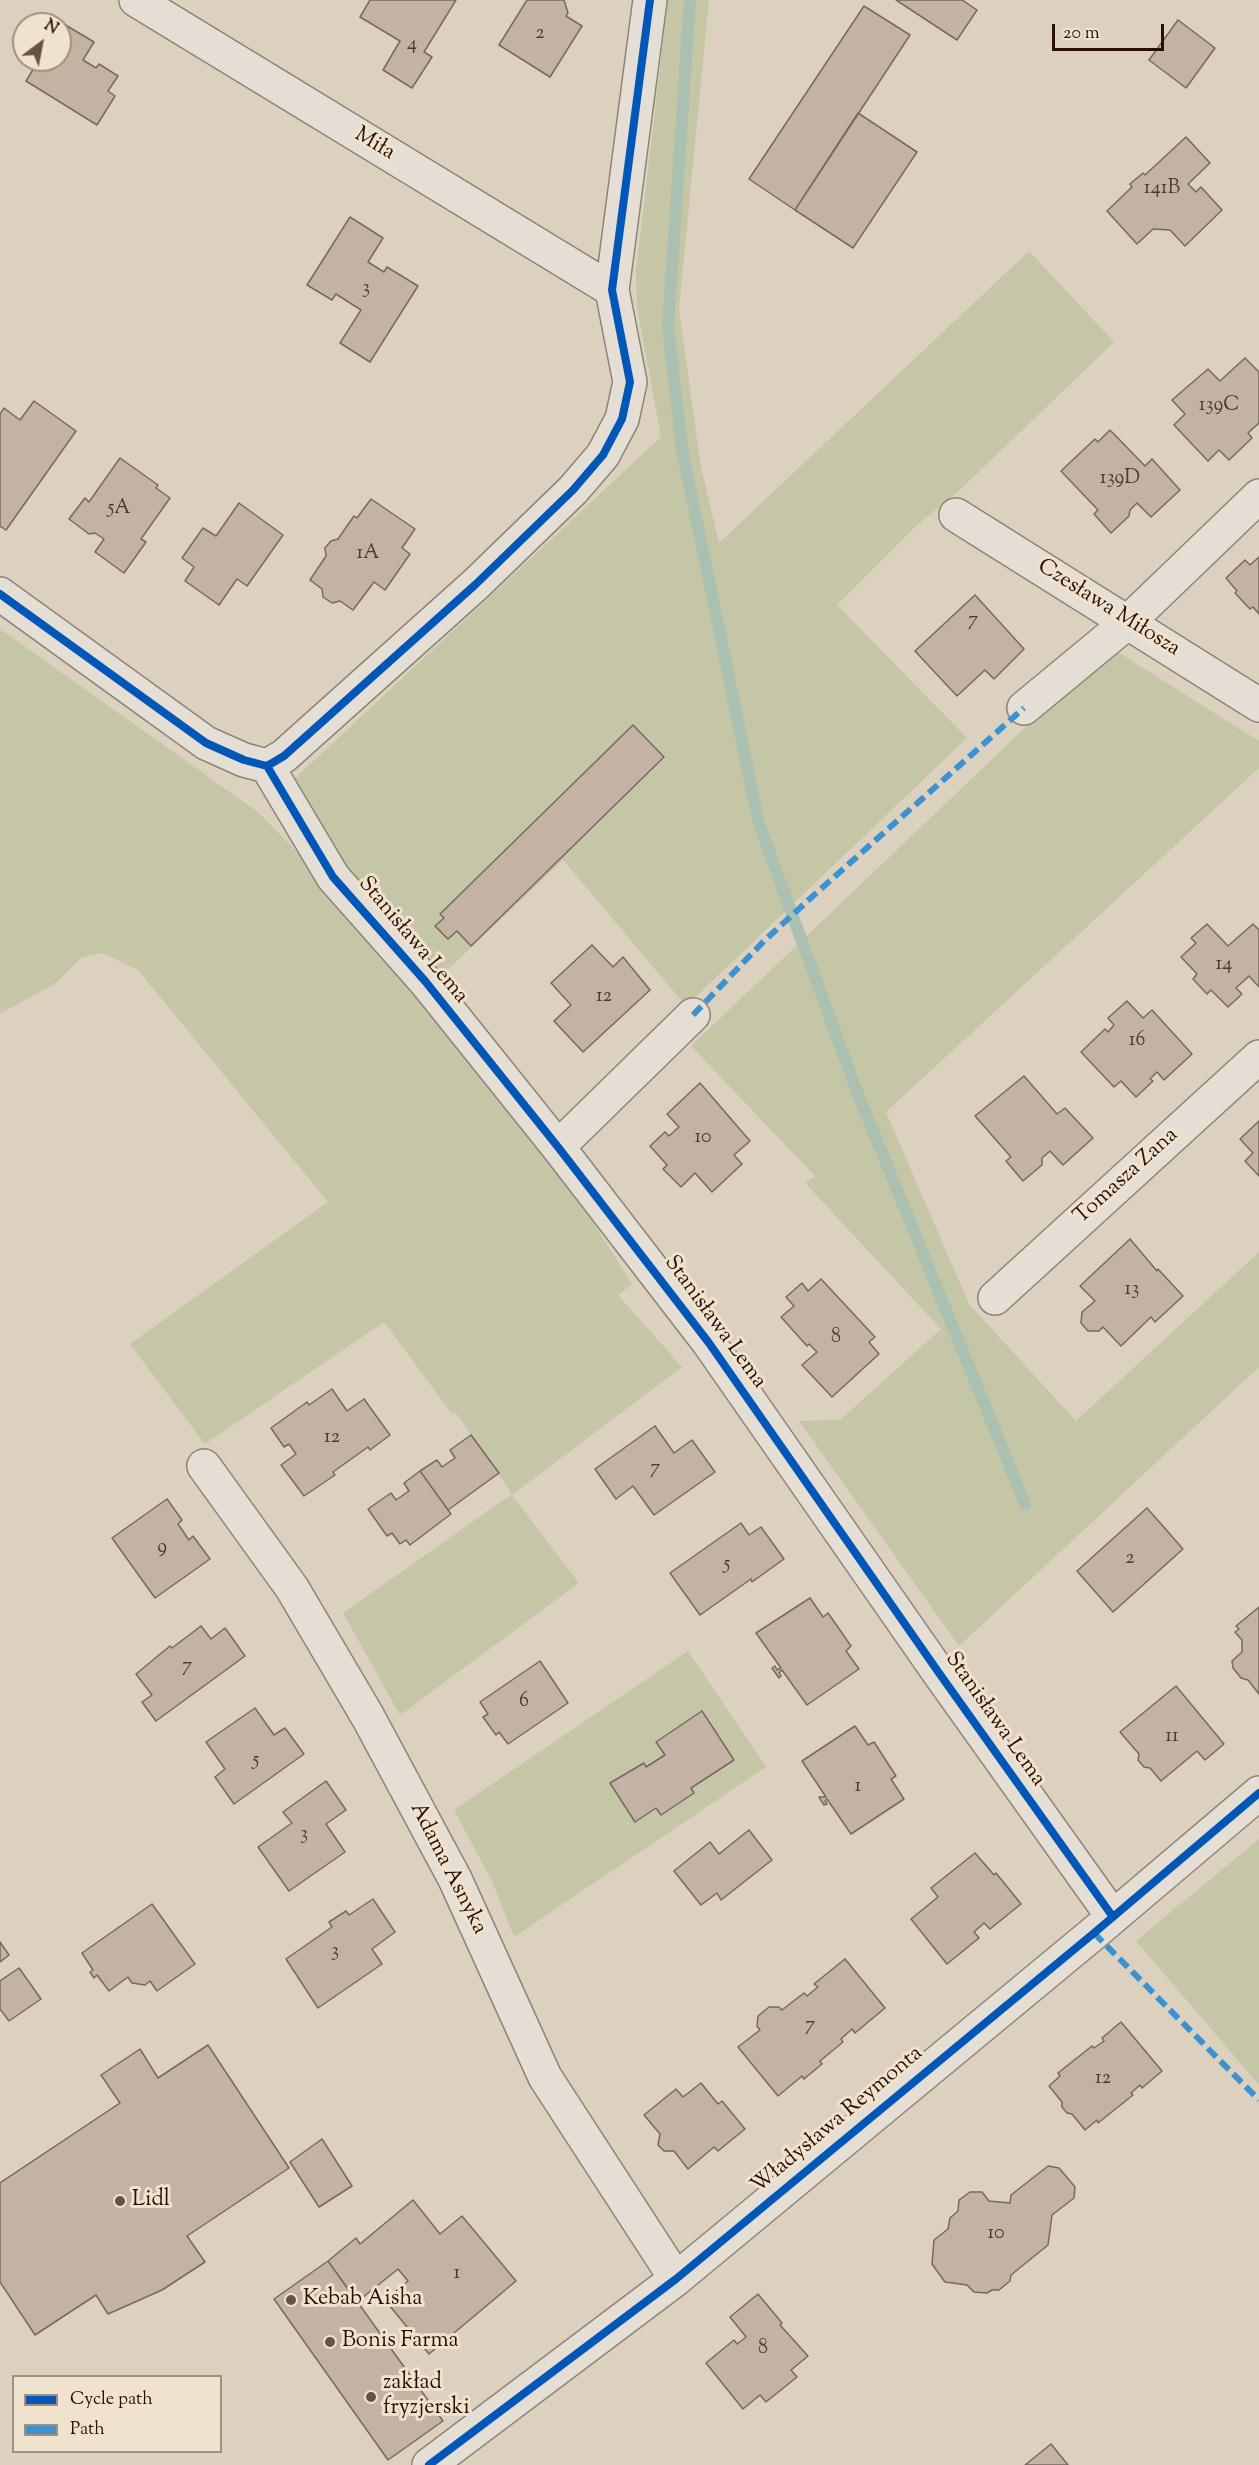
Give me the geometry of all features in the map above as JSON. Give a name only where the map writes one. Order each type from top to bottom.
[{"type":"street","name":"Miła","points":[[136,0],[612,290]]},
{"type":"street","points":[[0,594],[206,742],[244,760],[267,766],[284,756],[476,584],[573,490],[603,455],[622,419],[630,382],[612,290],[650,0]]},
{"type":"street","points":[[1024,708],[1128,621],[1259,496]]},
{"type":"street","name":"Czesława Miłosza","points":[[956,515],[1259,705]]},
{"type":"street","name":"Stanisława Lema","points":[[267,766],[333,877],[425,981],[558,1147],[709,1343],[945,1682],[1113,1917]]},
{"type":"street","points":[[558,1147],[693,1015]]},
{"type":"street","name":"Tomasza Zana","points":[[995,1298],[1259,1057]]},
{"type":"street","name":"Adama Asnyka","points":[[204,1466],[292,1588],[368,1718],[455,1879],[545,2077],[676,2279]]},
{"type":"street","name":"Władysława Reymonta","points":[[429,2465],[676,2279],[1259,1793]]},
{"type":"green space","points":[[668,0],[709,0],[679,309],[701,467],[719,543],[1029,251],[1114,342],[962,488],[916,526],[837,605],[967,738],[686,1006],[563,860],[441,976],[339,858],[290,783],[661,437],[637,307],[636,271]]},
{"type":"green space","points":[[0,629],[258,812],[336,892],[573,1191],[632,1284],[618,1295],[682,1367],[512,1495],[579,1583],[400,1715],[343,1613],[512,1494],[456,1413],[452,1414],[384,1322],[205,1444],[130,1344],[328,1202],[138,970],[103,953],[82,957],[56,983],[0,1014]]},
{"type":"green space","points":[[1113,649],[1259,741],[1259,768],[886,1112],[969,1304],[1076,1421],[1259,1252],[1259,1367],[959,1646],[799,1421],[840,1420],[941,1329],[805,1183],[815,1176],[691,1046],[1030,723]]},
{"type":"green space","points":[[688,1651],[766,1767],[514,1937],[492,1881],[454,1810]]},
{"type":"green space","points":[[1259,1839],[1259,2085],[1136,1941]]},
{"type":"building","points":[[370,0],[456,0],[424,52],[432,57],[412,88],[383,70],[400,41],[360,17]]},
{"type":"building","points":[[527,0],[564,0],[568,13],[566,16],[582,26],[550,77],[499,45]]},
{"type":"building","points":[[896,0],[962,0],[977,10],[957,40]]},
{"type":"building","points":[[864,6],[910,35],[795,210],[749,179]]},
{"type":"building","points":[[1178,20],[1215,48],[1186,88],[1149,60]]},
{"type":"building","points":[[72,29],[94,42],[83,60],[96,68],[99,64],[118,76],[108,91],[115,96],[97,125],[26,81],[32,72],[72,72]]},
{"type":"building","points":[[858,113],[917,152],[853,248],[795,210]]},
{"type":"building","points":[[1186,137],[1210,163],[1188,184],[1196,192],[1201,187],[1222,210],[1185,246],[1170,230],[1153,229],[1137,244],[1107,211],[1132,187],[1130,184],[1143,173],[1145,175]]},
{"type":"building","points":[[350,217],[383,238],[368,262],[384,272],[387,267],[418,286],[370,362],[340,343],[361,310],[336,294],[332,300],[307,285]]},
{"type":"building","points":[[1245,358],[1259,372],[1259,423],[1248,433],[1252,438],[1229,460],[1219,450],[1208,461],[1174,425],[1185,414],[1172,400],[1208,369],[1220,381]]},
{"type":"building","points":[[34,401],[76,431],[6,530],[0,526],[0,414],[4,408],[20,420]]},
{"type":"building","points":[[1110,430],[1145,466],[1152,459],[1180,490],[1151,517],[1137,503],[1130,510],[1129,516],[1111,533],[1094,514],[1098,510],[1061,471],[1095,439],[1098,442]]},
{"type":"building","points":[[120,458],[158,485],[156,488],[170,498],[141,539],[146,542],[124,573],[95,552],[104,539],[95,533],[89,534],[69,519],[85,498],[89,502]]},
{"type":"building","points":[[371,499],[415,529],[402,548],[410,554],[385,590],[374,582],[353,610],[340,601],[332,603],[323,597],[322,589],[310,580],[326,556],[325,548],[331,541],[338,539],[354,516],[357,518]]},
{"type":"building","points":[[239,503],[283,535],[247,586],[237,579],[219,605],[185,581],[194,567],[182,558],[203,528],[216,536]]},
{"type":"building","points":[[1259,557],[1259,614],[1253,607],[1250,609],[1235,593],[1237,591],[1226,578],[1245,560],[1250,565]]},
{"type":"building","points":[[975,595],[1024,649],[994,679],[985,670],[957,696],[915,651]]},
{"type":"building","points":[[633,725],[664,757],[471,946],[457,931],[448,939],[435,926],[444,918],[440,914]]},
{"type":"building","points":[[1207,924],[1228,946],[1253,924],[1259,930],[1259,987],[1249,976],[1236,988],[1242,994],[1228,1007],[1211,990],[1207,994],[1193,979],[1197,974],[1181,957],[1196,943],[1191,938]]},
{"type":"building","points":[[592,945],[613,967],[623,957],[650,990],[583,1052],[554,1021],[571,1005],[551,983]]},
{"type":"building","points":[[1127,1001],[1143,1018],[1152,1010],[1192,1054],[1164,1080],[1157,1072],[1150,1079],[1153,1081],[1136,1097],[1121,1081],[1114,1087],[1081,1052],[1105,1029],[1108,1032],[1114,1025],[1108,1018]]},
{"type":"building","points":[[1024,1076],[1057,1114],[1065,1108],[1093,1138],[1063,1165],[1050,1151],[1042,1158],[1042,1165],[1023,1181],[1006,1161],[1011,1157],[975,1116]]},
{"type":"building","points":[[700,1083],[750,1141],[734,1155],[742,1164],[712,1192],[695,1173],[681,1187],[663,1169],[667,1165],[650,1146],[665,1132],[669,1136],[679,1127],[667,1114]]},
{"type":"building","points":[[1259,1121],[1259,1176],[1245,1161],[1253,1153],[1240,1139]]},
{"type":"building","points":[[1130,1239],[1157,1271],[1158,1269],[1183,1296],[1155,1322],[1151,1317],[1121,1346],[1103,1327],[1099,1331],[1088,1331],[1081,1323],[1082,1312],[1095,1301],[1080,1286]]},
{"type":"building","points":[[821,1279],[875,1337],[869,1342],[879,1354],[832,1397],[802,1365],[817,1352],[809,1344],[807,1346],[781,1317],[794,1306],[786,1297],[802,1283],[808,1291]]},
{"type":"building","points":[[332,1389],[347,1411],[364,1399],[390,1435],[370,1450],[368,1447],[333,1472],[335,1475],[304,1496],[281,1465],[296,1454],[289,1444],[284,1447],[271,1428],[307,1402],[309,1405]]},
{"type":"building","points":[[655,1426],[674,1453],[692,1440],[715,1472],[654,1515],[633,1486],[616,1499],[595,1469]]},
{"type":"building","points":[[471,1435],[499,1473],[448,1510],[420,1471],[437,1460],[442,1467],[455,1458],[450,1450]]},
{"type":"building","points":[[420,1471],[451,1514],[410,1545],[406,1540],[400,1544],[392,1533],[387,1536],[368,1509],[391,1493],[396,1500],[409,1491],[404,1483]]},
{"type":"building","points":[[167,1499],[182,1520],[178,1524],[189,1540],[193,1536],[210,1559],[155,1598],[112,1538]]},
{"type":"building","points":[[1147,1508],[1183,1549],[1113,1612],[1077,1571]]},
{"type":"building","points":[[741,1523],[749,1535],[761,1527],[784,1559],[700,1615],[670,1573]]},
{"type":"building","points":[[810,1598],[823,1617],[828,1613],[851,1646],[846,1651],[859,1669],[807,1705],[782,1670],[779,1678],[772,1668],[775,1666],[777,1670],[781,1668],[756,1633]]},
{"type":"building","points":[[1259,1607],[1259,1694],[1248,1680],[1241,1678],[1233,1668],[1232,1661],[1242,1652],[1242,1640],[1235,1632],[1239,1629],[1236,1626]]},
{"type":"building","points":[[201,1626],[211,1639],[225,1628],[245,1656],[156,1721],[142,1702],[152,1695],[136,1674],[170,1646],[172,1648]]},
{"type":"building","points":[[540,1661],[568,1703],[508,1744],[499,1732],[496,1735],[483,1717],[488,1714],[480,1702]]},
{"type":"building","points":[[1176,1686],[1224,1744],[1205,1760],[1197,1751],[1161,1781],[1150,1768],[1144,1767],[1138,1760],[1139,1754],[1120,1732]]},
{"type":"building","points":[[255,1708],[274,1735],[285,1728],[304,1754],[234,1804],[215,1777],[225,1769],[206,1742]]},
{"type":"building","points":[[702,1711],[734,1760],[691,1788],[694,1793],[661,1815],[656,1808],[635,1822],[610,1783],[644,1763],[646,1767],[665,1755],[656,1742]]},
{"type":"building","points":[[855,1726],[868,1745],[874,1742],[896,1776],[891,1779],[904,1799],[851,1834],[827,1799],[825,1801],[827,1804],[824,1805],[819,1797],[826,1797],[802,1761]]},
{"type":"building","points":[[326,1781],[346,1810],[326,1824],[345,1852],[289,1891],[258,1847],[292,1823],[283,1812]]},
{"type":"building","points":[[749,1830],[772,1860],[721,1900],[717,1893],[701,1905],[674,1871],[710,1842],[719,1854]]},
{"type":"building","points":[[975,1853],[994,1875],[996,1873],[1021,1904],[990,1929],[984,1923],[974,1932],[979,1938],[947,1964],[911,1919],[938,1897],[931,1888]]},
{"type":"building","points":[[373,1899],[395,1932],[372,1949],[382,1964],[318,2008],[286,1959],[332,1927],[329,1922],[346,1911],[349,1915]]},
{"type":"building","points":[[152,1904],[195,1964],[157,1991],[150,1981],[145,1985],[132,1983],[128,1977],[109,1991],[97,1975],[94,1978],[90,1972],[93,1970],[82,1953]]},
{"type":"building","points":[[0,1942],[9,1955],[0,1962]]},
{"type":"building","points":[[845,1959],[885,2008],[855,2033],[852,2029],[841,2039],[843,2042],[820,2061],[822,2064],[804,2079],[802,2076],[778,2096],[738,2047],[760,2030],[757,2026],[758,2016],[769,2007],[779,2007],[782,2010],[804,1993],[807,1996],[818,1987],[814,1984]]},
{"type":"building","points":[[19,1968],[41,1999],[9,2021],[0,2009],[0,1981]]},
{"type":"building","points":[[1121,2022],[1162,2071],[1142,2088],[1140,2085],[1131,2093],[1133,2095],[1098,2123],[1097,2120],[1085,2130],[1072,2114],[1067,2113],[1062,2107],[1062,2102],[1049,2086],[1060,2076],[1058,2073],[1092,2046],[1094,2048],[1104,2041],[1102,2038]]},
{"type":"building","name":"Lidl","points":[[208,2045],[289,2168],[187,2236],[205,2262],[162,2290],[108,2314],[96,2295],[35,2335],[0,2282],[0,2183],[120,2103],[101,2075],[140,2049],[158,2078]]},
{"type":"building","points":[[701,2083],[718,2104],[722,2101],[745,2129],[718,2151],[714,2147],[688,2169],[674,2151],[664,2151],[658,2145],[660,2134],[644,2115],[676,2089],[683,2097]]},
{"type":"building","points":[[322,2139],[352,2186],[319,2207],[290,2162]]},
{"type":"building","points":[[1048,2166],[1059,2168],[1075,2187],[1074,2198],[1052,2215],[1048,2245],[1011,2275],[1010,2281],[999,2290],[987,2293],[974,2292],[967,2285],[945,2282],[932,2264],[934,2240],[948,2229],[950,2218],[958,2211],[959,2200],[970,2192],[982,2192],[989,2201],[1010,2203],[1011,2195]]},
{"type":"building","points":[[413,2200],[440,2234],[462,2216],[516,2281],[429,2354],[385,2300],[408,2281],[398,2269],[357,2302],[328,2261],[356,2238],[360,2244]]},
{"type":"building","points":[[328,2261],[443,2421],[388,2460],[274,2299]]},
{"type":"building","points":[[758,2294],[782,2323],[780,2325],[808,2356],[791,2370],[797,2377],[766,2402],[760,2395],[743,2409],[706,2363],[734,2340],[737,2344],[746,2337],[730,2317]]},
{"type":"building","points":[[1051,2444],[1068,2465],[1025,2465]]},
{"type":"waterway","points":[[690,0],[668,326],[682,449],[759,824],[856,1089],[1025,1504]]},
{"type":"marked path","points":[[693,1015],[764,941],[1024,708]]},
{"type":"marked path","points":[[1094,1933],[1259,2100]]},
{"type":"cycle path","points":[[0,594],[206,743],[244,760],[267,766],[284,756],[476,584],[573,490],[603,455],[622,419],[630,382],[612,290],[650,0]]},
{"type":"cycle path","points":[[267,766],[333,877],[425,981],[558,1147],[709,1343],[939,1673],[1113,1917]]},
{"type":"cycle path","points":[[429,2465],[676,2279],[1094,1933],[1259,1793]]},
{"type":"place","name":"Lidl","points":[[120,2201]]},
{"type":"place","name":"Kebab Aisha","points":[[291,2300]]},
{"type":"place","name":"Bonis Farma","points":[[330,2342]]},
{"type":"place","name":"zakład fryzjerski","points":[[371,2397]]}]
